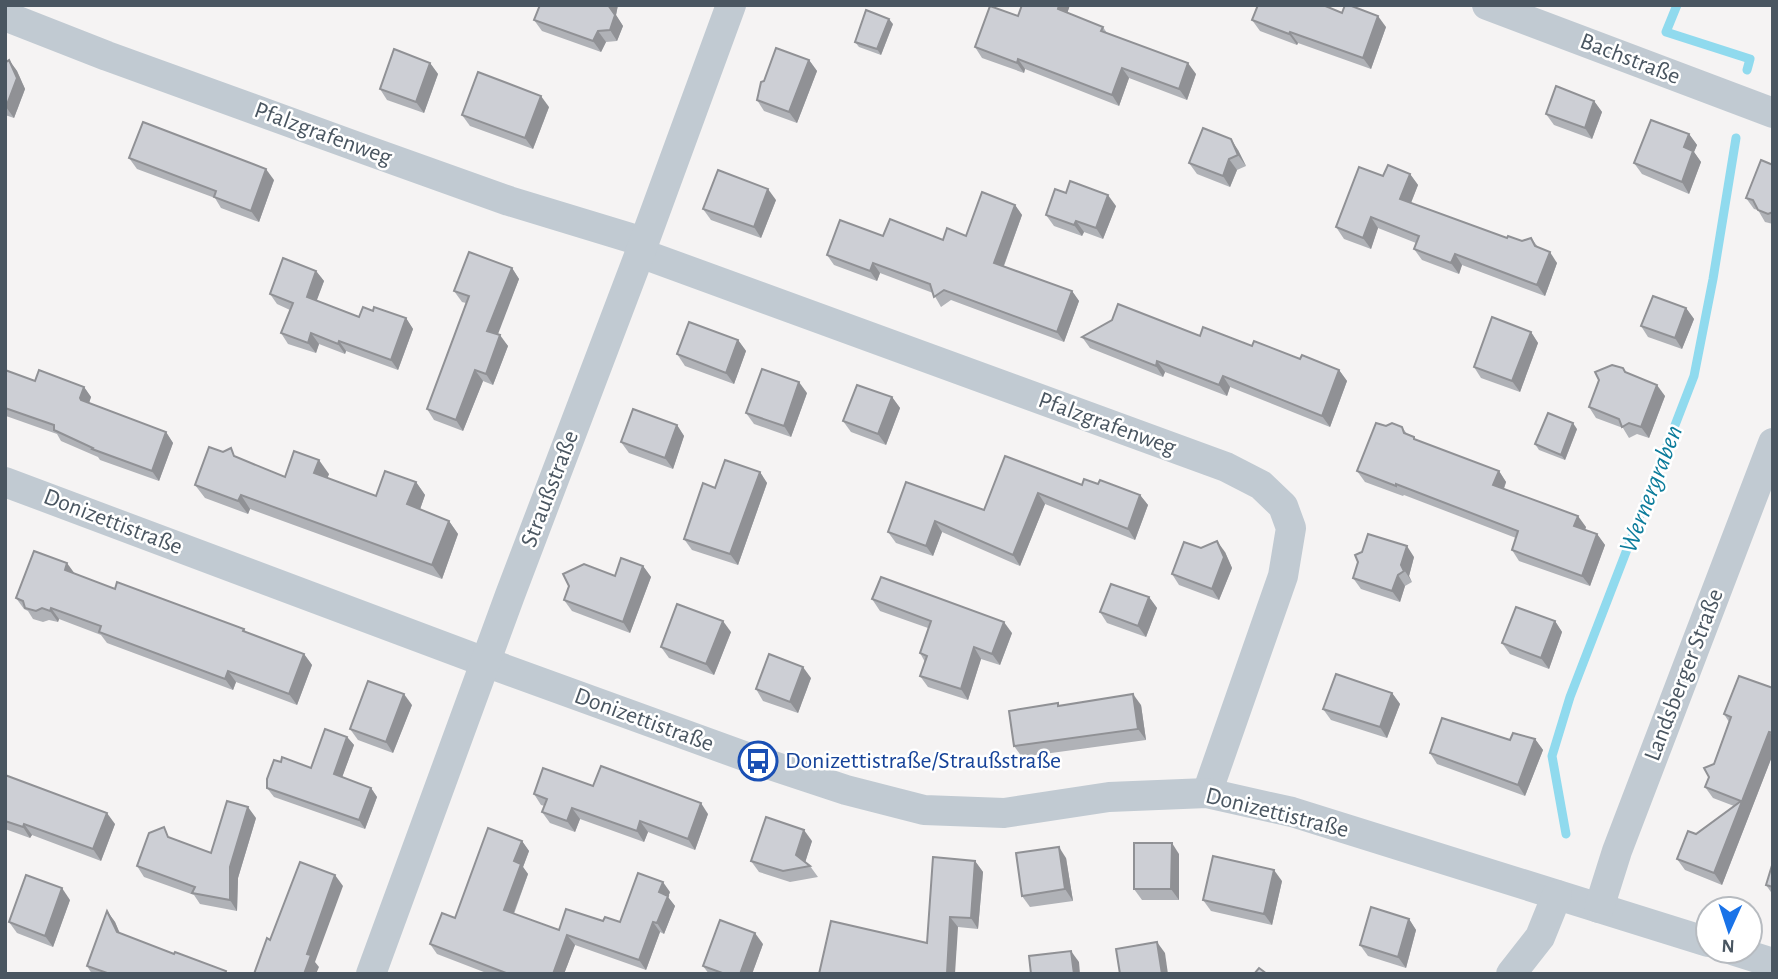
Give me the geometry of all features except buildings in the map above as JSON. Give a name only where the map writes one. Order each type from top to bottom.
[{"type":"street","name":"Straußstraße","points":[[371,974],[731,5]]},
{"type":"street","name":"Bachstraße","points":[[1486,5],[1773,113]]},
{"type":"street","name":"Pfalzgrafenweg","points":[[5,16],[107,56],[642,248],[1226,467],[1261,485],[1283,506],[1291,528],[1283,576],[1207,793]]},
{"type":"street","name":"Landsberger Straße","points":[[1599,908],[1622,838],[1773,443]]},
{"type":"street","name":"Donizettistraße","points":[[5,482],[485,662],[846,790],[925,810],[1004,813],[1109,797],[1207,793],[1292,812],[1694,938]]},
{"type":"street","points":[[1511,974],[1540,937],[1557,895]]},
{"type":"waterway","name":"Wernergraben","points":[[1677,5],[1666,32],[1750,59],[1747,70]]},
{"type":"waterway","name":"Wernergraben","points":[[1566,834],[1552,756],[1570,697],[1694,376],[1736,138]]},
{"type":"place","name":"Donizettistraße/Straußstraße","points":[[758,761]]}]
